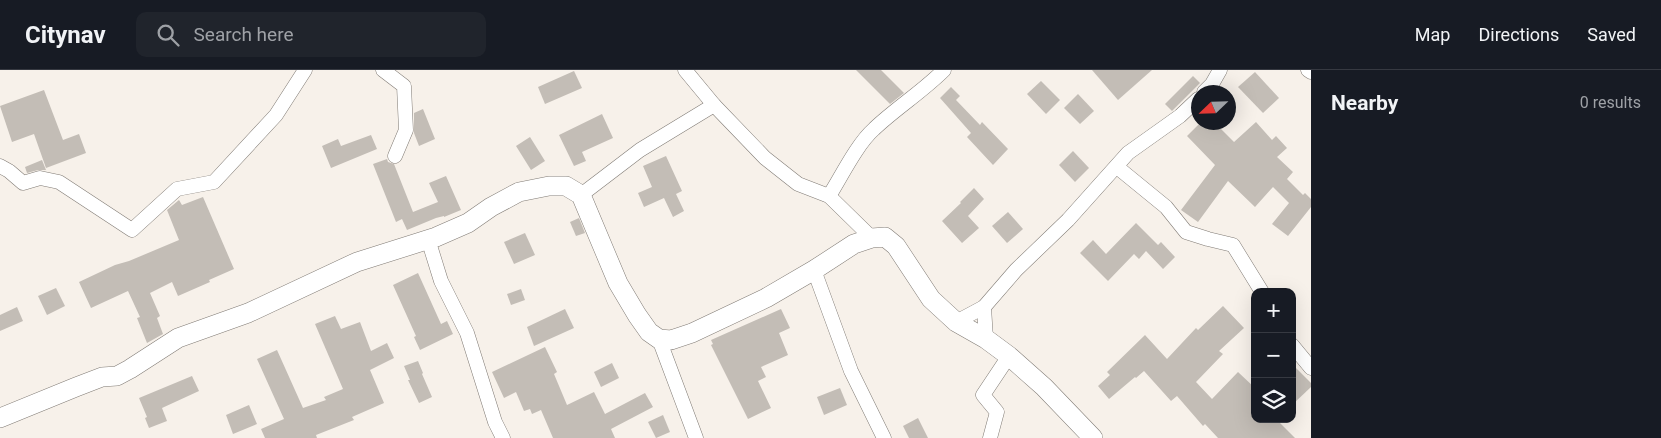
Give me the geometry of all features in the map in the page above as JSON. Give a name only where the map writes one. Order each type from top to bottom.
[{"type":"street","points":[[0,166],[23,183],[40,178],[59,182],[132,230],[177,189],[214,182],[276,115],[306,70]]},
{"type":"street","points":[[383,70],[404,86],[406,130],[395,156]]},
{"type":"street","points":[[685,70],[714,105],[772,164],[798,184],[829,196],[872,238]]},
{"type":"street","points":[[829,196],[872,130],[926,88],[944,70]]},
{"type":"street","points":[[1211,85],[1220,70]]},
{"type":"street","points":[[582,196],[640,150],[714,105]]},
{"type":"street","points":[[956,322],[984,307],[1016,270],[1068,220],[1128,153],[1180,116],[1191,106]]},
{"type":"street","points":[[1117,167],[1166,207],[1186,232],[1233,245],[1260,288]]},
{"type":"street","points":[[0,418],[76,387],[102,378],[117,376],[178,338],[248,313],[357,262],[428,239],[468,223],[491,207],[519,192],[550,186],[566,186],[582,196],[618,283],[636,315],[649,332],[659,339],[671,340],[692,333],[766,298],[854,244],[872,238],[885,237],[896,246],[931,299],[956,322],[986,339],[1009,356],[1044,387],[1093,438]]},
{"type":"street","points":[[428,239],[441,281],[467,333],[494,422],[502,438]]},
{"type":"street","points":[[814,270],[851,371],[884,438]]},
{"type":"street","points":[[984,307],[986,339]]},
{"type":"street","points":[[659,339],[696,438]]},
{"type":"street","points":[[1296,352],[1311,368]]},
{"type":"street","points":[[990,438],[997,412],[984,395],[1009,356]]},
{"type":"building","points":[[856,70],[881,70],[904,93],[890,104]]},
{"type":"building","points":[[1092,70],[1152,70],[1118,100]]},
{"type":"building","points":[[574,71],[582,88],[545,104],[538,87]]},
{"type":"building","points":[[1255,72],[1279,98],[1263,113],[1238,87]]},
{"type":"building","points":[[1193,76],[1200,83],[1198,85],[1191,85],[1191,92],[1172,111],[1165,104]]},
{"type":"building","points":[[1041,81],[1060,100],[1046,114],[1027,94]]},
{"type":"building","points":[[951,87],[960,96],[956,100],[980,125],[982,122],[1008,149],[993,165],[967,137],[971,133],[940,98]]},
{"type":"building","points":[[44,90],[63,140],[79,134],[86,153],[46,168],[34,134],[12,142],[0,106]]},
{"type":"building","points":[[1078,94],[1094,111],[1080,124],[1064,108]]},
{"type":"building","points":[[423,109],[435,139],[419,146],[414,133],[414,113]]},
{"type":"building","points":[[602,114],[613,138],[582,152],[586,161],[574,166],[559,135]]},
{"type":"building","points":[[1256,122],[1272,140],[1276,136],[1287,148],[1277,157],[1293,172],[1287,179],[1303,195],[1305,193],[1311,199],[1311,207],[1288,236],[1272,224],[1289,203],[1273,187],[1255,207],[1228,181],[1198,222],[1181,210],[1215,165],[1187,136],[1193,130],[1222,130],[1234,142]]},
{"type":"building","points":[[371,135],[377,149],[331,168],[322,146],[338,139],[341,146]]},
{"type":"building","points":[[530,137],[545,161],[531,170],[516,146]]},
{"type":"building","points":[[1073,151],[1089,168],[1075,182],[1059,165]]},
{"type":"building","points":[[666,156],[682,191],[676,194],[684,211],[673,217],[664,198],[644,207],[638,193],[652,187],[643,166]]},
{"type":"building","points":[[387,159],[388,162],[394,164],[413,212],[438,202],[429,183],[446,176],[461,210],[407,230],[402,219],[396,222],[373,164]]},
{"type":"building","points":[[42,160],[46,170],[27,173],[25,167]]},
{"type":"building","points":[[974,188],[984,199],[968,216],[979,228],[962,243],[942,221]]},
{"type":"building","points":[[203,197],[234,269],[178,296],[172,282],[150,293],[160,316],[157,318],[163,334],[147,343],[137,318],[140,317],[128,291],[91,308],[79,282],[115,265],[179,240],[167,210],[179,200],[182,205]]},
{"type":"building","points":[[1008,212],[1023,229],[1007,243],[992,226]]},
{"type":"building","points":[[579,218],[585,233],[576,236],[570,222]]},
{"type":"building","points":[[1136,223],[1158,245],[1161,242],[1175,257],[1163,269],[1146,251],[1139,259],[1134,254],[1108,281],[1080,253],[1093,240],[1106,254]]},
{"type":"building","points":[[525,233],[535,255],[514,264],[504,242]]},
{"type":"building","points":[[418,273],[441,324],[447,321],[453,334],[420,350],[414,337],[416,336],[393,285]]},
{"type":"building","points":[[56,288],[65,306],[47,315],[38,296]]},
{"type":"building","points":[[521,289],[525,300],[511,305],[507,294]]},
{"type":"building","points":[[1223,306],[1244,328],[1219,351],[1223,354],[1196,382],[1212,399],[1238,372],[1251,384],[1251,423],[1280,423],[1295,438],[1218,438],[1205,424],[1203,426],[1177,396],[1171,401],[1144,371],[1109,399],[1098,386],[1110,375],[1107,372],[1145,335],[1167,359],[1196,328],[1198,330]]},
{"type":"building","points":[[17,307],[23,321],[0,331],[0,315]]},
{"type":"building","points":[[565,309],[574,328],[534,346],[527,327]]},
{"type":"building","points":[[781,309],[790,328],[779,333],[788,355],[761,367],[766,377],[758,381],[771,408],[748,419],[711,345],[713,344],[711,340]]},
{"type":"building","points":[[335,316],[341,329],[360,322],[371,351],[387,343],[394,358],[370,370],[384,403],[352,417],[354,420],[316,435],[317,438],[265,438],[261,429],[284,419],[257,359],[277,350],[303,408],[326,400],[324,397],[343,389],[315,324]]},
{"type":"building","points":[[545,347],[557,372],[554,374],[567,405],[594,392],[605,414],[645,393],[653,407],[611,429],[615,438],[553,438],[541,410],[532,414],[530,409],[524,411],[516,392],[504,398],[492,372]]},
{"type":"building","points":[[418,361],[432,397],[419,403],[408,380],[410,380],[404,366]]},
{"type":"building","points":[[612,363],[619,378],[601,387],[594,372]]},
{"type":"building","points":[[1296,368],[1311,383],[1311,387],[1296,401]]},
{"type":"building","points":[[192,376],[199,391],[162,408],[167,421],[149,428],[145,418],[147,417],[139,398]]},
{"type":"building","points":[[840,388],[847,405],[824,415],[817,397]]},
{"type":"building","points":[[249,405],[257,424],[233,434],[226,415]]},
{"type":"building","points":[[663,415],[670,432],[656,438],[648,422]]},
{"type":"building","points":[[918,418],[928,438],[909,438],[903,426]]}]
